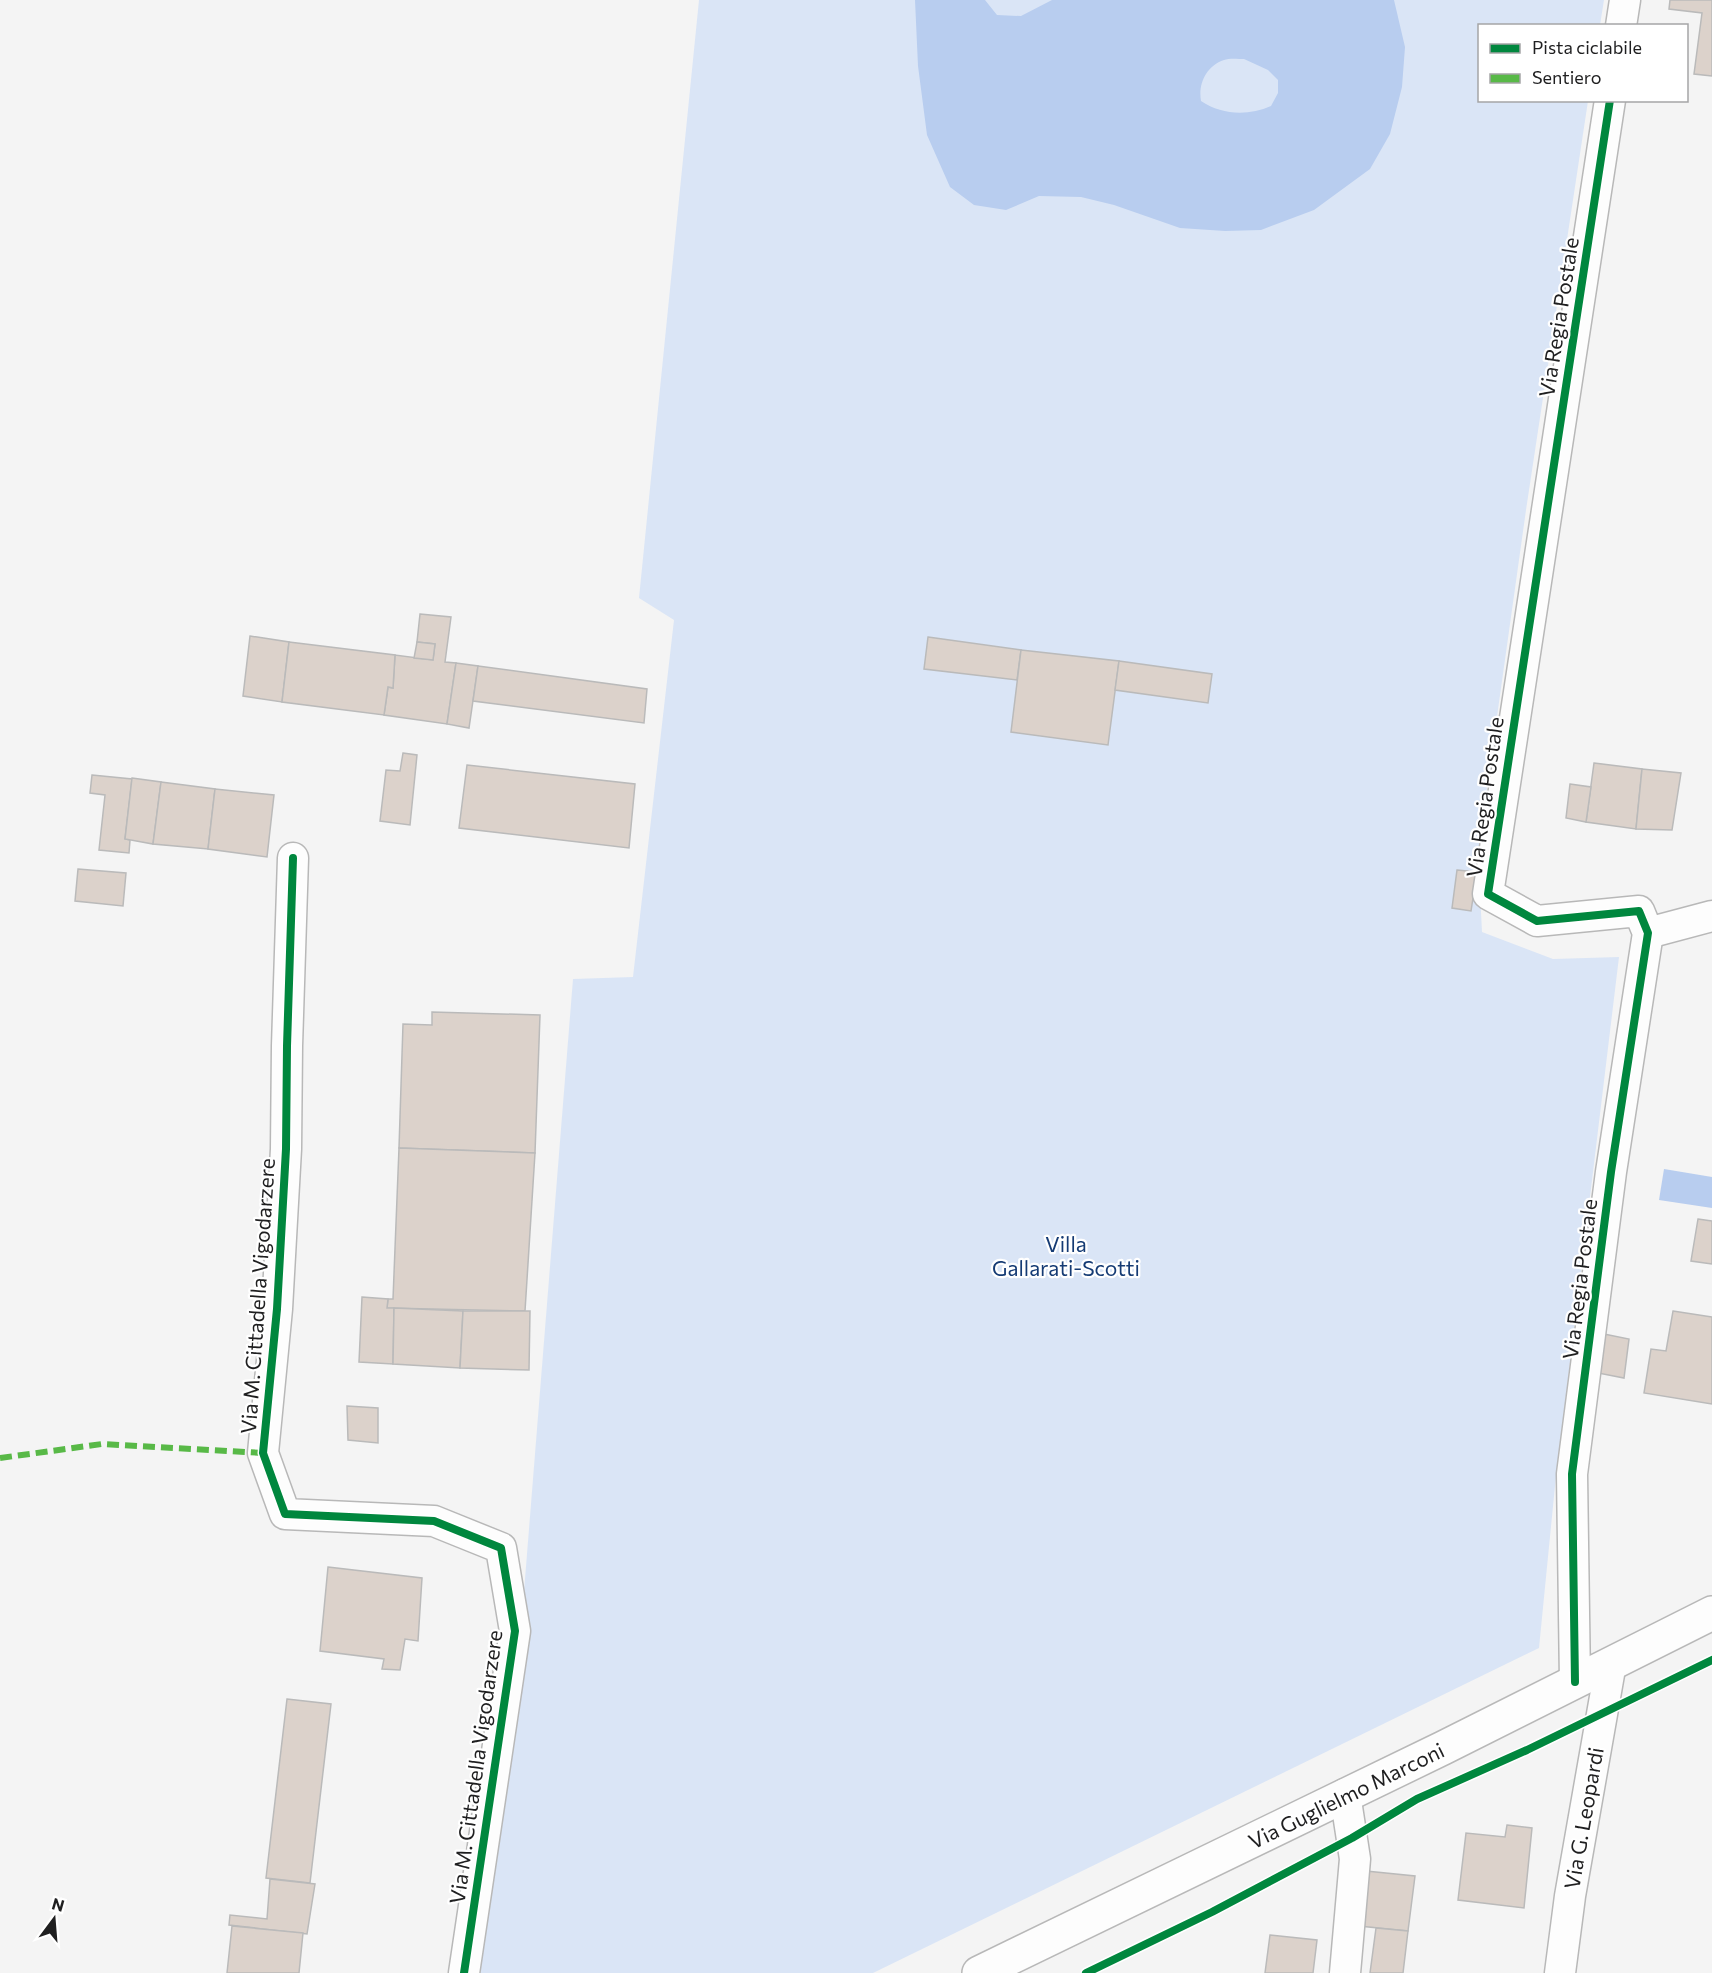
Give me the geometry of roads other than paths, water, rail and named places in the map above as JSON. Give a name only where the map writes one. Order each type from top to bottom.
[{"type":"street","points":[[1621,24],[1625,0]]},
{"type":"street","name":"Via Regia Postale","points":[[1575,1682],[1572,1474],[1611,1172],[1648,933],[1639,911],[1537,921],[1488,894],[1610,102]]},
{"type":"street","name":"Via M. Cittadella Vigodarzere","points":[[293,858],[286,1149],[277,1309],[263,1453],[285,1514],[434,1521],[501,1548],[515,1631],[464,1973]]},
{"type":"street","points":[[1648,933],[1712,916]]},
{"type":"street","name":"Via Guglielmo Marconi","points":[[979,1973],[1443,1748],[1712,1613]]},
{"type":"street","name":"Via G. Leopardi","points":[[1560,1973],[1572,1885],[1611,1663]]},
{"type":"street","points":[[1345,1794],[1355,1859],[1345,1973]]},
{"type":"water","points":[[915,0],[985,0],[997,15],[1021,16],[1052,0],[1394,0],[1405,47],[1402,87],[1390,134],[1370,169],[1314,210],[1261,230],[1225,231],[1180,228],[1114,205],[1081,197],[1039,196],[1006,210],[974,205],[950,187],[927,135],[918,66]],"holes":[[[1244,59],[1268,70],[1278,80],[1278,93],[1271,106],[1235,113],[1209,106],[1201,101],[1201,88],[1205,76],[1212,67],[1224,60]]]},
{"type":"water","points":[[1664,1169],[1712,1177],[1712,1208],[1659,1200]]},
{"type":"park label","name":"Villa Gallarati-Scotti","points":[[1066,1255]]}]
